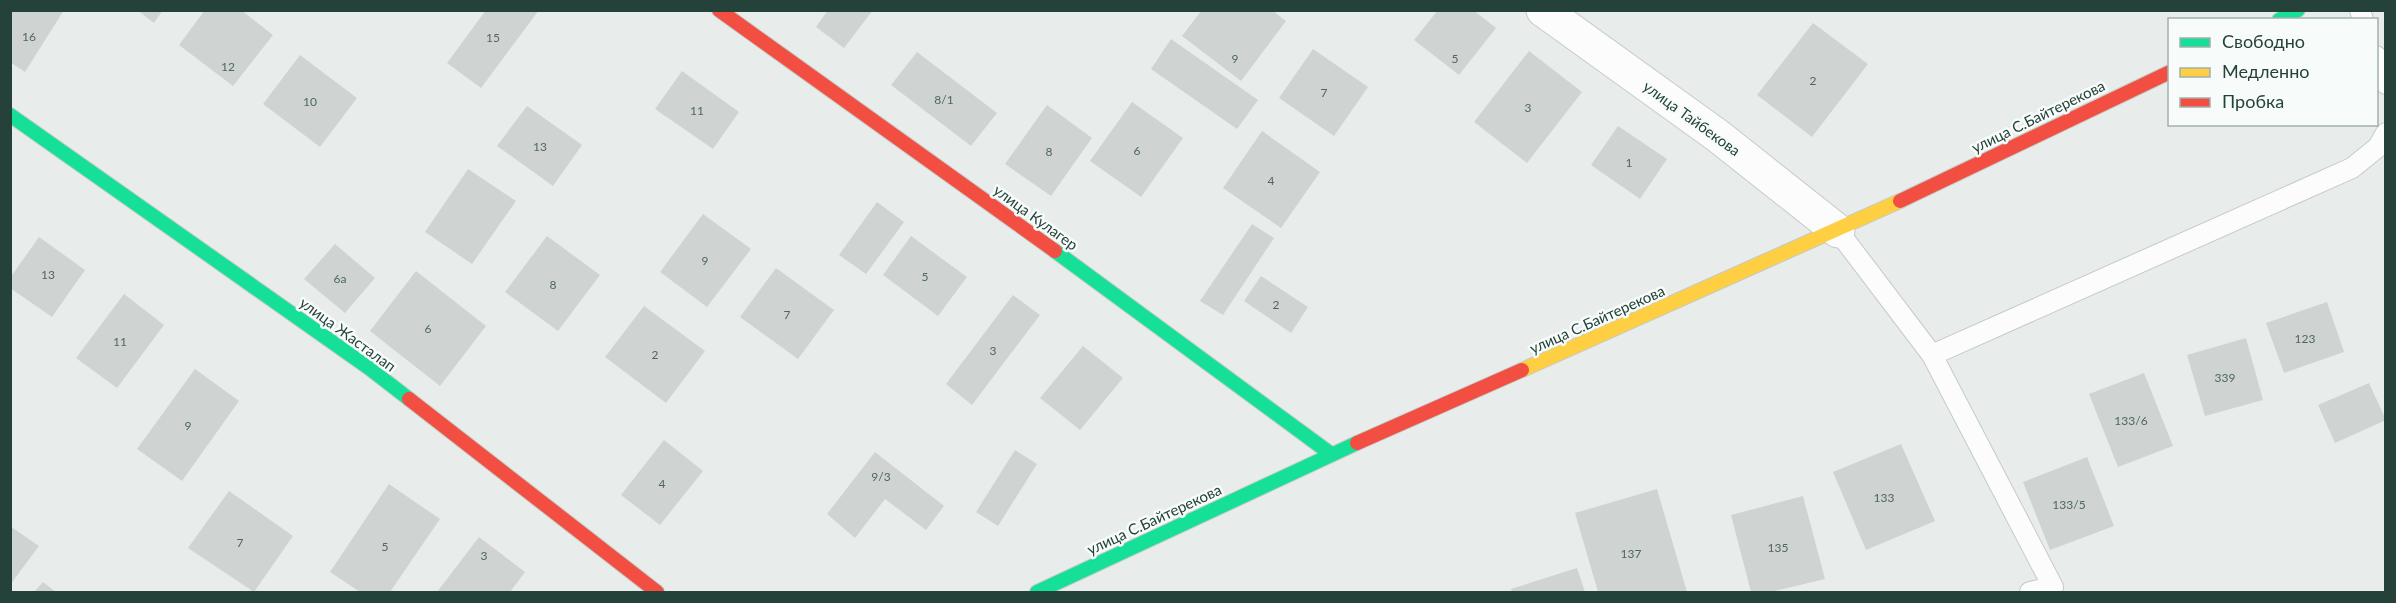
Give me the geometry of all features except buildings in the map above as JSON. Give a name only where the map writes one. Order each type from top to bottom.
[{"type":"street","name":"улица Кулагер","points":[[719,10],[1144,315],[1331,454]]},
{"type":"street","name":"улица Тайбекова","points":[[1543,10],[1719,136],[1838,231]]},
{"type":"street","points":[[2283,18],[2298,10]]},
{"type":"street","name":"улица С.Байтерекова","points":[[1037,592],[1331,454],[1838,231],[2168,72]]},
{"type":"street","name":"улица Жасталап","points":[[10,115],[369,368],[657,592]]},
{"type":"lane","points":[[2378,62],[2385,84]]},
{"type":"lane","points":[[1932,355],[2352,168],[2378,147],[2385,133]]},
{"type":"lane","points":[[1838,231],[1932,355],[2053,590],[2030,592]]},
{"type":"traffic: fast","points":[[2283,18],[2298,10]]},
{"type":"traffic: fast","points":[[10,115],[369,368],[409,399]]},
{"type":"traffic: fast","points":[[1055,251],[1331,454]]},
{"type":"traffic: fast","points":[[1037,592],[1357,443]]},
{"type":"traffic: slow","points":[[1522,370],[1900,201]]},
{"type":"traffic: jam","points":[[719,10],[1055,251]]},
{"type":"traffic: jam","points":[[1900,201],[2168,73]]},
{"type":"traffic: jam","points":[[1357,443],[1522,370]]},
{"type":"traffic: jam","points":[[409,399],[657,592]]}]
